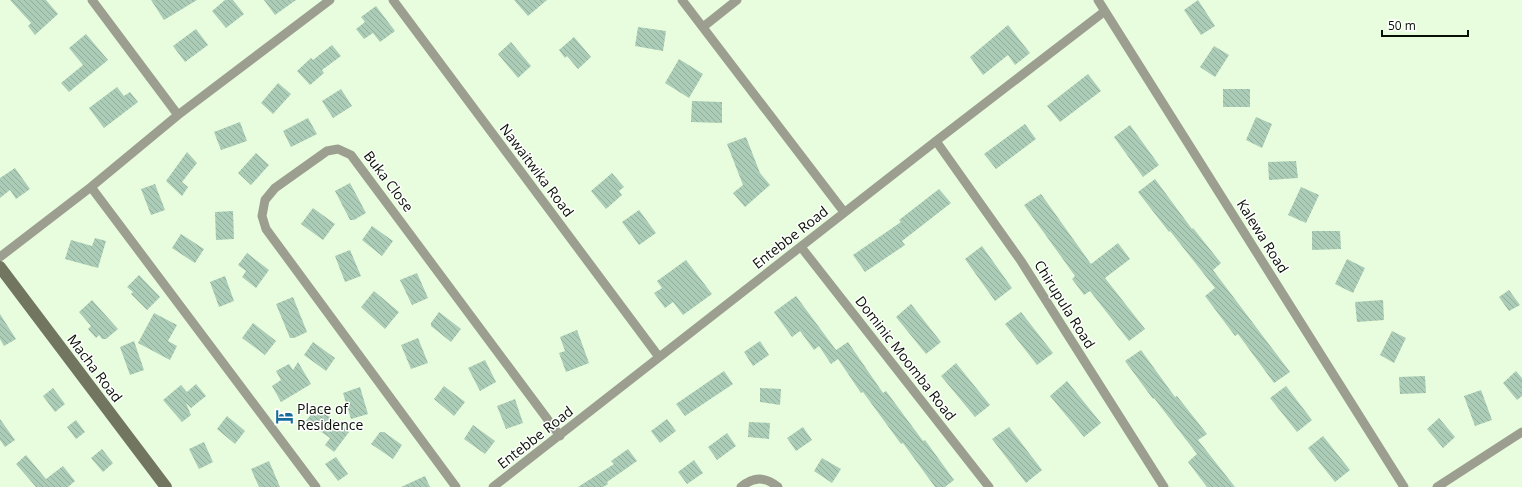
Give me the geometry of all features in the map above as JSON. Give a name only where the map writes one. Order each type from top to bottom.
[{"type":"main road","name":"Macha Road","points":[[0,267],[166,487]]},
{"type":"street","points":[[92,0],[178,115]]},
{"type":"street","points":[[0,256],[91,187],[178,115],[330,0]]},
{"type":"street","name":"Nawaitwika Road","points":[[393,0],[659,357]]},
{"type":"street","points":[[682,0],[844,212]]},
{"type":"street","points":[[703,27],[737,0]]},
{"type":"street","name":"Kalewa Road","points":[[1098,0],[1404,487]]},
{"type":"street","name":"Entebbe Road","points":[[493,487],[844,212],[1105,12]]},
{"type":"street","name":"Chirupula Road","points":[[936,141],[1021,261],[1164,487]]},
{"type":"street","name":"Buka Close","points":[[456,487],[266,229],[262,216],[265,200],[275,188],[327,151],[338,149],[351,155],[374,183],[560,436]]},
{"type":"street","points":[[91,187],[316,487]]},
{"type":"street","name":"Dominic Moomba Road","points":[[800,247],[989,487]]},
{"type":"street","points":[[1437,487],[1522,432]]},
{"type":"street","points":[[741,487],[754,479],[763,479],[778,487]]},
{"type":"building","points":[[10,0],[46,0],[58,14],[35,35],[28,26],[31,23]]},
{"type":"building","points":[[151,0],[197,0],[164,20]]},
{"type":"building","points":[[225,0],[233,0],[244,14],[226,28],[212,11]]},
{"type":"building","points":[[264,0],[296,0],[275,15]]},
{"type":"building","points":[[514,0],[547,0],[528,16]]},
{"type":"building","points":[[1198,0],[1215,26],[1201,35],[1184,10]]},
{"type":"building","points":[[376,6],[395,31],[380,42],[373,33],[364,39],[356,29],[365,22],[361,17]]},
{"type":"building","points":[[1008,25],[1030,53],[1015,65],[1008,55],[983,75],[970,57]]},
{"type":"building","points":[[638,27],[666,31],[663,51],[635,46]]},
{"type":"building","points":[[196,29],[208,45],[185,62],[173,46]]},
{"type":"building","points":[[86,34],[108,60],[69,92],[61,83],[83,65],[69,48]]},
{"type":"building","points":[[574,37],[591,57],[578,69],[567,56],[565,58],[559,50]]},
{"type":"building","points":[[511,42],[531,66],[518,78],[498,54]]},
{"type":"building","points":[[332,45],[341,56],[322,70],[324,73],[310,85],[297,71],[311,58],[313,60]]},
{"type":"building","points":[[1214,46],[1229,55],[1215,77],[1200,67]]},
{"type":"building","points":[[679,59],[703,74],[689,98],[665,83]]},
{"type":"building","points":[[1088,74],[1101,91],[1060,122],[1047,106]]},
{"type":"building","points":[[278,83],[291,94],[273,114],[261,103]]},
{"type":"building","points":[[117,87],[124,96],[130,92],[138,102],[104,128],[89,108]]},
{"type":"building","points":[[341,89],[352,106],[333,118],[322,101]]},
{"type":"building","points":[[1223,89],[1250,89],[1250,107],[1223,107]]},
{"type":"building","points":[[692,101],[722,102],[722,123],[691,122]]},
{"type":"building","points":[[1256,117],[1272,124],[1262,148],[1246,140]]},
{"type":"building","points":[[308,118],[317,134],[291,147],[283,131]]},
{"type":"building","points":[[240,122],[247,141],[221,150],[214,132]]},
{"type":"building","points":[[1025,124],[1036,139],[996,169],[984,154]]},
{"type":"building","points":[[1130,125],[1159,165],[1143,177],[1114,137]]},
{"type":"building","points":[[746,137],[760,173],[770,185],[745,207],[733,193],[743,185],[727,144]]},
{"type":"building","points":[[187,152],[197,163],[182,182],[188,187],[182,196],[166,181]]},
{"type":"building","points":[[256,153],[269,165],[251,185],[238,173]]},
{"type":"building","points":[[1296,161],[1298,178],[1269,180],[1268,162]]},
{"type":"building","points":[[15,168],[30,189],[16,199],[10,190],[0,198],[0,178]]},
{"type":"building","points":[[612,173],[624,187],[619,191],[622,195],[606,209],[591,191]]},
{"type":"building","points":[[1155,179],[1192,229],[1193,228],[1221,263],[1213,270],[1290,372],[1274,383],[1238,334],[1235,336],[1205,296],[1215,288],[1138,192]]},
{"type":"building","points":[[350,183],[366,213],[354,220],[350,220],[335,191]]},
{"type":"building","points":[[155,184],[165,210],[151,215],[141,189]]},
{"type":"building","points":[[1301,187],[1319,195],[1306,223],[1288,215]]},
{"type":"building","points":[[939,189],[951,203],[902,241],[905,245],[865,272],[853,255],[901,222],[899,220]]},
{"type":"building","points":[[1041,194],[1091,264],[1118,243],[1130,259],[1105,278],[1145,329],[1129,341],[1090,291],[1084,295],[1072,279],[1075,276],[1024,205]]},
{"type":"building","points":[[313,208],[335,224],[323,240],[301,224]]},
{"type":"building","points":[[639,210],[656,233],[639,245],[622,222]]},
{"type":"building","points":[[233,211],[234,239],[216,240],[215,212]]},
{"type":"building","points":[[372,226],[393,241],[382,256],[362,240]]},
{"type":"building","points":[[1312,231],[1340,231],[1341,249],[1312,250]]},
{"type":"building","points":[[181,234],[204,249],[195,263],[172,248]]},
{"type":"building","points":[[95,238],[106,241],[98,268],[65,259],[71,240],[92,246]]},
{"type":"building","points":[[982,246],[1012,288],[995,301],[965,259]]},
{"type":"building","points":[[350,250],[361,276],[345,282],[335,256]]},
{"type":"building","points":[[247,253],[269,270],[256,288],[242,277],[246,271],[238,265]]},
{"type":"building","points":[[1347,259],[1365,268],[1353,293],[1335,284]]},
{"type":"building","points":[[686,260],[712,294],[683,315],[673,302],[665,308],[654,293],[662,288],[657,281]]},
{"type":"building","points":[[417,273],[428,298],[412,305],[400,280]]},
{"type":"building","points":[[139,275],[160,297],[147,310],[131,294],[133,292],[127,287]]},
{"type":"building","points":[[225,276],[234,301],[219,307],[210,282]]},
{"type":"building","points":[[1509,290],[1520,305],[1509,311],[1499,297]]},
{"type":"building","points":[[374,291],[399,312],[385,329],[361,307]]},
{"type":"building","points":[[796,296],[836,350],[848,342],[883,393],[886,391],[923,441],[925,440],[954,480],[945,487],[935,487],[863,392],[861,393],[838,359],[831,364],[819,346],[814,350],[800,331],[792,337],[774,312]]},
{"type":"building","points":[[293,297],[307,332],[294,338],[290,338],[276,304]]},
{"type":"building","points":[[92,300],[118,329],[106,339],[102,339],[99,335],[96,338],[88,329],[91,326],[79,312]]},
{"type":"building","points":[[1383,300],[1384,320],[1357,322],[1355,302]]},
{"type":"building","points":[[911,304],[941,342],[926,354],[896,317]]},
{"type":"building","points":[[439,312],[461,329],[451,342],[431,326],[431,323]]},
{"type":"building","points":[[1021,312],[1053,353],[1037,365],[1005,324]]},
{"type":"building","points":[[154,313],[177,325],[168,341],[177,346],[170,360],[138,343]]},
{"type":"building","points":[[0,314],[16,339],[4,346],[0,339]]},
{"type":"building","points":[[253,323],[276,341],[265,355],[242,338]]},
{"type":"building","points":[[577,330],[589,363],[566,372],[559,353],[565,351],[560,337]]},
{"type":"building","points":[[1392,331],[1406,338],[1394,363],[1380,355]]},
{"type":"building","points":[[418,338],[428,363],[411,369],[401,345]]},
{"type":"building","points":[[134,341],[144,370],[130,375],[120,347]]},
{"type":"building","points":[[760,341],[769,355],[753,366],[744,352]]},
{"type":"building","points":[[313,342],[335,358],[326,371],[304,355]]},
{"type":"building","points":[[1141,350],[1175,397],[1177,396],[1207,434],[1198,440],[1235,487],[1207,487],[1188,462],[1197,454],[1125,361]]},
{"type":"building","points":[[485,360],[496,382],[480,391],[468,368]]},
{"type":"building","points":[[298,362],[311,384],[281,402],[272,386],[281,380],[276,371],[289,364],[293,370]]},
{"type":"building","points":[[956,363],[990,405],[975,417],[941,376]]},
{"type":"building","points":[[724,371],[733,384],[685,416],[676,404]]},
{"type":"building","points":[[1516,371],[1522,378],[1522,396],[1517,400],[1503,383]]},
{"type":"building","points":[[1425,376],[1426,393],[1400,394],[1399,377]]},
{"type":"building","points":[[1067,381],[1101,423],[1084,437],[1050,396]]},
{"type":"building","points":[[196,384],[206,396],[191,408],[186,403],[191,415],[182,422],[163,400],[181,385],[187,392]]},
{"type":"building","points":[[444,386],[465,402],[454,416],[434,399]]},
{"type":"building","points":[[1286,386],[1312,420],[1297,432],[1270,398]]},
{"type":"building","points":[[360,387],[368,414],[351,419],[343,393]]},
{"type":"building","points":[[53,388],[65,404],[55,412],[43,396]]},
{"type":"building","points":[[760,388],[781,389],[780,405],[760,402]]},
{"type":"building","points":[[1481,390],[1492,420],[1475,426],[1464,396]]},
{"type":"building","points":[[515,399],[523,423],[506,429],[497,406]]},
{"type":"building","points":[[317,407],[349,432],[334,452],[325,445],[330,438],[306,421]]},
{"type":"building","points":[[227,416],[245,431],[235,444],[217,429]]},
{"type":"building","points":[[1439,418],[1455,437],[1443,448],[1427,429]]},
{"type":"building","points":[[0,419],[15,440],[5,447],[0,440]]},
{"type":"building","points":[[667,419],[676,431],[660,443],[651,431]]},
{"type":"building","points":[[76,420],[85,432],[76,439],[67,427]]},
{"type":"building","points":[[749,422],[770,423],[769,439],[748,437]]},
{"type":"building","points":[[473,425],[495,441],[485,454],[464,439]]},
{"type":"building","points":[[803,427],[812,440],[796,451],[787,438]]},
{"type":"building","points":[[1009,427],[1042,470],[1026,483],[992,439]]},
{"type":"building","points":[[380,432],[384,432],[402,445],[393,459],[371,444]]},
{"type":"building","points":[[727,433],[736,446],[717,460],[708,447]]},
{"type":"building","points":[[1323,436],[1350,470],[1335,482],[1308,448]]},
{"type":"building","points":[[204,442],[213,462],[199,469],[189,449]]},
{"type":"building","points":[[102,449],[113,463],[103,472],[91,458]]},
{"type":"building","points":[[628,449],[637,461],[607,482],[608,484],[603,487],[578,487],[614,464],[611,461]]},
{"type":"building","points":[[26,455],[46,479],[63,466],[75,481],[68,487],[36,487],[16,464]]},
{"type":"building","points":[[336,457],[348,474],[338,481],[325,464]]},
{"type":"building","points":[[822,458],[841,469],[832,483],[814,471]]},
{"type":"building","points":[[694,460],[703,473],[687,484],[678,472]]},
{"type":"building","points":[[269,461],[280,487],[259,487],[251,469]]},
{"type":"building","points":[[425,476],[430,487],[401,487]]},
{"type":"place","name":"Place of Residence","points":[[284,416]]}]
